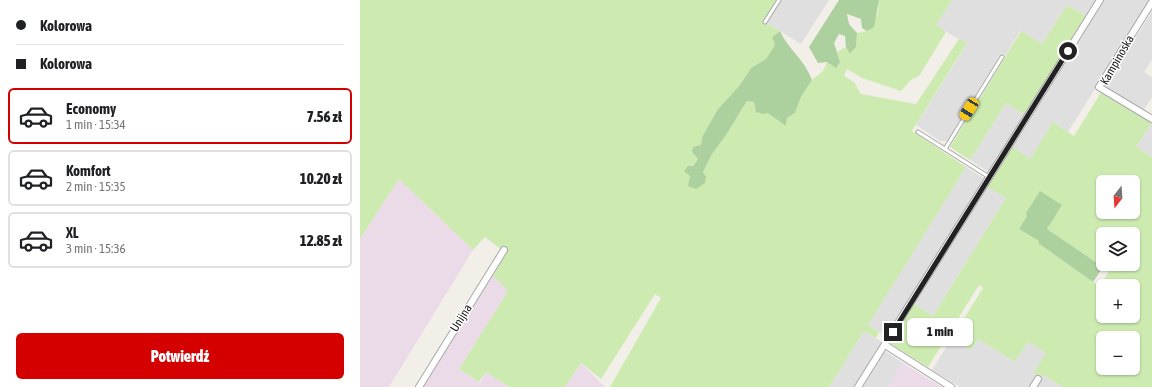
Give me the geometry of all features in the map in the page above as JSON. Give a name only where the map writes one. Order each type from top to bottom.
[{"type":"street","points":[[858,387],[1100,0]]},
{"type":"street","name":"Kampinoska","points":[[1152,2],[1099,87],[1152,119]]},
{"type":"street","name":"Unijna","points":[[419,387],[504,250]]},
{"type":"street","points":[[885,345],[951,387]]},
{"type":"street","points":[[1033,387],[1038,380]]},
{"type":"lane","points":[[765,22],[779,0]]},
{"type":"lane","points":[[945,149],[1002,57]]},
{"type":"lane","points":[[918,132],[990,177]]},
{"type":"shaded area","points":[[779,0],[829,0],[801,44],[765,22]]},
{"type":"shaded area","points":[[952,0],[1096,0],[1086,16],[1067,5],[1042,44],[1020,31],[1006,55],[1001,53],[947,141],[940,141],[916,125],[967,44],[935,25]]},
{"type":"shaded area","points":[[1103,0],[1151,0],[1068,132],[1053,122],[1030,159],[1011,147]]},
{"type":"shaded area","points":[[1152,11],[1152,60],[1144,72],[1152,77],[1152,97],[1143,111],[1105,87]]},
{"type":"shaded area","points":[[1006,103],[1025,115],[989,172],[970,160]]},
{"type":"shaded area","points":[[1152,122],[1152,157],[1136,147]]},
{"type":"shaded area","points":[[966,167],[985,179],[887,336],[867,325]]},
{"type":"shaded area","points":[[399,179],[473,250],[389,387],[360,387],[360,239]]},
{"type":"shaded area","points":[[987,187],[1006,198],[933,316],[914,304]]},
{"type":"shaded area","points":[[493,276],[508,291],[459,369],[480,383],[486,372],[507,385],[506,387],[420,387],[488,277]]},
{"type":"shaded area","points":[[864,331],[883,343],[855,387],[829,387]]},
{"type":"shaded area","points":[[952,338],[971,350],[978,339],[1015,362],[1028,342],[1046,353],[1045,376],[1063,387],[960,387],[932,370]]},
{"type":"shaded area","points":[[885,351],[903,363],[888,387],[861,387]]},
{"type":"shaded area","points":[[581,363],[605,387],[565,387]]},
{"type":"shaded area","points":[[903,363],[942,387],[888,387]]},
{"type":"green space","points":[[360,0],[779,0],[765,22],[780,31],[772,37],[776,45],[766,59],[751,68],[740,85],[718,109],[702,137],[701,145],[692,152],[698,159],[692,166],[703,172],[712,154],[726,135],[747,101],[754,102],[786,125],[787,118],[795,113],[801,97],[812,80],[823,71],[827,62],[840,62],[837,52],[846,47],[851,54],[856,47],[857,33],[867,31],[878,13],[879,0],[952,0],[936,25],[946,32],[919,76],[911,80],[901,91],[862,78],[847,69],[844,76],[854,82],[861,94],[916,104],[959,39],[967,43],[912,131],[966,167],[868,325],[879,332],[876,338],[864,331],[829,387],[610,387],[661,298],[655,294],[601,379],[581,363],[565,387],[509,387],[486,372],[479,382],[459,369],[508,291],[493,276],[506,253],[485,237],[473,250],[399,179],[360,239]]},
{"type":"green space","points":[[839,0],[879,0],[874,27],[867,31],[862,28],[861,19],[847,14],[849,24],[857,33],[856,47],[850,54],[846,47],[845,36],[839,34],[834,43],[840,62],[836,68],[827,62],[818,63],[809,47]]},
{"type":"green space","points":[[1067,5],[1086,16],[1025,115],[1006,103],[970,160],[950,147],[1021,31],[1042,44]]},
{"type":"green space","points":[[780,31],[787,43],[805,66],[812,80],[801,97],[795,113],[787,118],[786,126],[768,113],[763,114],[756,112],[754,102],[747,101],[726,135],[712,154],[703,172],[706,177],[705,183],[696,189],[688,186],[690,176],[684,171],[688,166],[693,166],[698,159],[692,152],[693,147],[701,145],[702,137],[718,109],[740,85],[751,68],[766,59],[775,45],[772,37]]},
{"type":"green space","points":[[1102,91],[1152,122],[1136,147],[1152,157],[1152,387],[1063,387],[1045,376],[1033,374],[1046,353],[1028,342],[1015,362],[978,339],[971,350],[952,338],[983,288],[979,285],[928,367],[889,343],[914,304],[933,316],[1006,198],[987,187],[1011,146],[1030,159],[1053,122],[1074,136]]},
{"type":"green space","points":[[1040,191],[1062,205],[1047,229],[1096,262],[1096,271],[1100,271],[1093,282],[1038,243],[1039,241],[1019,229],[1027,216],[1026,213]]},
{"type":"route","points":[[893,332],[1068,51]]}]
